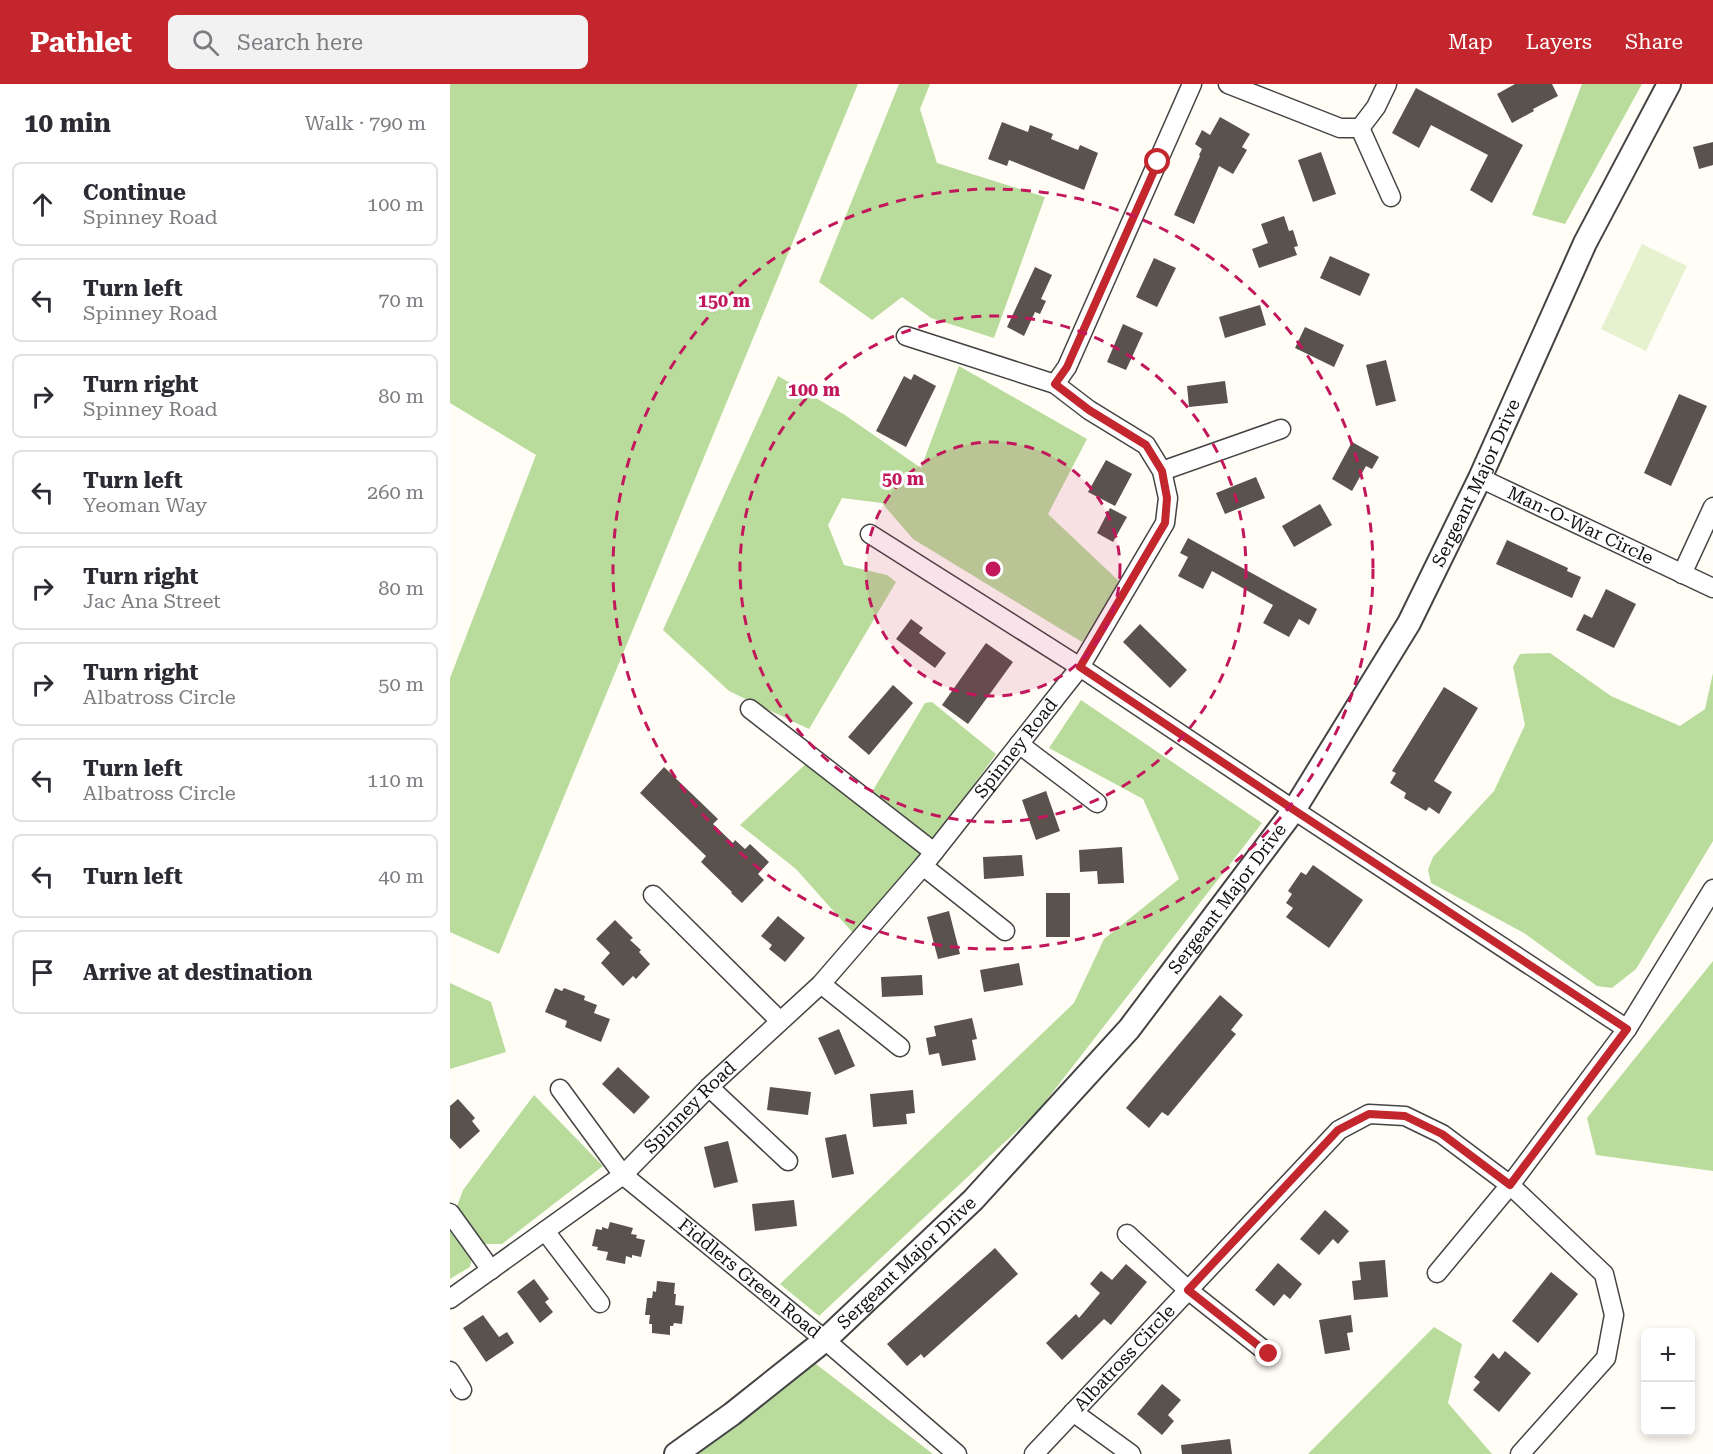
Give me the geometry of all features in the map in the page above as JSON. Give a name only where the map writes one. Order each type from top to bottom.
[{"type":"street","points":[[1055,384],[1067,367],[1192,84]]},
{"type":"street","points":[[1228,84],[1340,128],[1360,128]]},
{"type":"street","points":[[1360,128],[1376,107],[1387,84]]},
{"type":"street","name":"Sergeant Major Drive","points":[[676,1454],[732,1414],[825,1340],[973,1200],[1129,1029],[1294,810],[1409,622],[1480,478],[1585,243],[1669,84]]},
{"type":"street","points":[[1360,128],[1391,197]]},
{"type":"street","name":"Spinney Road","points":[[450,1299],[622,1175],[709,1087],[821,984],[929,859],[1080,667],[1165,523],[1167,498],[1162,471],[1146,445],[1089,410],[1055,384],[906,336]]},
{"type":"street","points":[[1162,471],[1281,429]]},
{"type":"street","name":"Man-O-War Circle","points":[[1480,478],[1713,588]]},
{"type":"street","points":[[1682,574],[1713,507]]},
{"type":"street","points":[[870,534],[1080,667],[1627,1029]]},
{"type":"street","points":[[750,709],[929,859],[1005,931]]},
{"type":"street","points":[[1019,744],[1097,803]]},
{"type":"street","points":[[1437,1273],[1510,1185],[1627,1029],[1713,889]]},
{"type":"street","points":[[653,896],[780,1021]]},
{"type":"street","points":[[821,984],[900,1047]]},
{"type":"street","points":[[709,1087],[788,1161]]},
{"type":"street","name":"Fiddlers Green Road","points":[[560,1089],[622,1175],[825,1340],[957,1454]]},
{"type":"street","name":"Albatross Circle","points":[[1034,1454],[1338,1130],[1369,1114],[1405,1116],[1442,1134],[1510,1185],[1604,1274],[1614,1315],[1605,1358],[1520,1454]]},
{"type":"street","points":[[450,1213],[491,1270]]},
{"type":"street","points":[[545,1231],[600,1303]]},
{"type":"street","points":[[1127,1234],[1188,1290],[1269,1354]]},
{"type":"street","points":[[450,1371],[462,1390]]},
{"type":"street","points":[[1073,1412],[1131,1454]]},
{"type":"green space","points":[[450,84],[858,84],[499,954],[450,932],[450,678],[536,455],[450,403]]},
{"type":"green space","points":[[899,84],[930,84],[920,109],[937,163],[1045,197],[994,338],[931,318],[902,297],[872,320],[819,282]]},
{"type":"green space","points":[[1582,84],[1642,84],[1565,224],[1532,215]]},
{"type":"green space","points":[[1642,244],[1687,266],[1646,351],[1601,329]]},
{"type":"green space","points":[[959,366],[1087,439],[1048,514],[1122,584],[1082,642],[913,539],[882,503],[842,498],[828,525],[844,565],[887,575],[896,582],[809,729],[729,691],[663,630],[778,376],[845,415],[921,468]]},
{"type":"green space","points":[[1550,653],[1611,696],[1680,726],[1705,709],[1713,673],[1713,841],[1636,969],[1612,988],[1597,986],[1524,933],[1431,883],[1428,870],[1433,857],[1494,791],[1525,725],[1513,667],[1520,654]]},
{"type":"green space","points":[[1081,700],[1262,823],[1038,1111],[819,1316],[780,1284],[1074,1003],[1104,939],[1179,879],[1143,799],[1049,748]]},
{"type":"green space","points":[[932,702],[996,754],[906,879],[853,933],[796,869],[740,825],[809,761],[863,807],[925,703]]},
{"type":"green space","points":[[1713,961],[1713,1171],[1596,1155],[1587,1118]]},
{"type":"green space","points":[[450,983],[491,1002],[506,1052],[450,1069]]},
{"type":"green space","points":[[534,1095],[603,1166],[502,1244],[484,1244],[456,1209],[463,1190]]},
{"type":"green space","points":[[450,1226],[472,1258],[470,1267],[450,1279]]},
{"type":"green space","points":[[1434,1327],[1462,1344],[1448,1403],[1492,1454],[1308,1454]]},
{"type":"green space","points":[[812,1361],[933,1454],[682,1454]]},
{"type":"building","points":[[1515,84],[1552,84],[1558,96],[1512,123],[1497,94]]},
{"type":"building","points":[[1416,88],[1523,145],[1492,203],[1470,190],[1488,155],[1431,125],[1419,148],[1392,133]]},
{"type":"building","points":[[1220,117],[1250,134],[1242,147],[1247,150],[1233,174],[1219,166],[1194,224],[1174,215],[1200,156],[1202,149],[1195,144],[1202,130],[1210,135]]},
{"type":"building","points":[[1002,122],[1028,132],[1030,125],[1053,134],[1051,139],[1078,150],[1080,145],[1098,153],[1084,190],[1009,160],[1007,166],[988,159]]},
{"type":"building","points":[[1713,142],[1713,165],[1699,169],[1693,147]]},
{"type":"building","points":[[1321,152],[1336,194],[1313,202],[1298,160]]},
{"type":"building","points":[[1284,216],[1289,231],[1293,230],[1298,246],[1294,247],[1297,255],[1259,268],[1252,249],[1268,243],[1261,224]]},
{"type":"building","points":[[1330,256],[1370,274],[1360,296],[1320,278]]},
{"type":"building","points":[[1154,258],[1176,268],[1157,307],[1136,297]]},
{"type":"building","points":[[1035,267],[1052,275],[1041,299],[1046,301],[1040,314],[1035,312],[1024,336],[1007,327]]},
{"type":"building","points":[[1260,305],[1266,325],[1225,338],[1219,317]]},
{"type":"building","points":[[1123,324],[1143,333],[1126,370],[1107,362]]},
{"type":"building","points":[[1305,327],[1344,345],[1334,367],[1295,348]]},
{"type":"building","points":[[1386,360],[1396,401],[1376,406],[1366,365]]},
{"type":"building","points":[[914,374],[936,386],[906,447],[876,431],[904,376],[911,380]]},
{"type":"building","points":[[1225,381],[1228,403],[1189,407],[1187,386]]},
{"type":"building","points":[[1679,394],[1707,406],[1671,486],[1644,473]]},
{"type":"building","points":[[1352,442],[1379,457],[1372,469],[1366,466],[1352,491],[1332,479]]},
{"type":"building","points":[[1106,460],[1132,474],[1115,506],[1088,492]]},
{"type":"building","points":[[1256,477],[1265,498],[1225,514],[1216,493]]},
{"type":"building","points":[[1320,504],[1332,525],[1294,547],[1282,526]]},
{"type":"building","points":[[1110,508],[1127,517],[1113,542],[1097,533]]},
{"type":"building","points":[[1188,538],[1317,609],[1309,625],[1299,619],[1289,637],[1263,623],[1273,605],[1212,571],[1203,589],[1178,576],[1188,557],[1180,553]]},
{"type":"building","points":[[1507,540],[1568,568],[1567,571],[1581,577],[1572,598],[1496,564]]},
{"type":"building","points":[[1606,589],[1636,604],[1614,648],[1576,630],[1584,614],[1592,618]]},
{"type":"building","points":[[911,619],[923,628],[919,633],[946,653],[935,668],[896,639]]},
{"type":"building","points":[[1140,624],[1187,670],[1170,688],[1123,642]]},
{"type":"building","points":[[986,643],[1013,662],[968,724],[942,705]]},
{"type":"building","points":[[893,685],[913,703],[869,755],[848,737]]},
{"type":"building","points":[[1444,687],[1478,708],[1434,781],[1452,792],[1439,814],[1429,807],[1426,811],[1404,798],[1406,793],[1390,783],[1396,773],[1392,771]]},
{"type":"building","points":[[664,767],[718,819],[713,824],[733,843],[735,840],[745,849],[750,844],[769,862],[758,874],[764,880],[742,903],[701,862],[706,856],[640,793]]},
{"type":"building","points":[[1046,791],[1060,831],[1036,840],[1022,800]]},
{"type":"building","points":[[1122,847],[1124,883],[1098,884],[1097,871],[1080,872],[1079,850]]},
{"type":"building","points":[[1022,855],[1024,876],[984,879],[983,857]]},
{"type":"building","points":[[1313,865],[1363,900],[1329,948],[1286,917],[1293,908],[1286,903],[1292,894],[1288,891],[1301,872],[1306,875]]},
{"type":"building","points":[[1046,893],[1070,893],[1070,937],[1046,937]]},
{"type":"building","points":[[949,911],[960,954],[938,959],[927,917]]},
{"type":"building","points":[[778,916],[805,938],[785,962],[769,949],[772,945],[761,936]]},
{"type":"building","points":[[615,920],[633,938],[630,940],[641,950],[639,952],[650,964],[636,979],[633,976],[623,986],[601,963],[610,953],[596,939]]},
{"type":"building","points":[[1019,963],[1023,985],[984,992],[980,970]]},
{"type":"building","points":[[922,975],[923,995],[882,997],[881,977]]},
{"type":"building","points":[[555,988],[562,991],[564,988],[585,996],[584,1000],[597,1005],[594,1013],[610,1019],[601,1042],[565,1027],[567,1021],[545,1012]]},
{"type":"building","points":[[1220,995],[1243,1015],[1231,1030],[1236,1034],[1168,1116],[1162,1112],[1149,1128],[1126,1108]]},
{"type":"building","points":[[972,1018],[977,1039],[972,1040],[976,1060],[942,1066],[939,1053],[929,1055],[926,1038],[936,1036],[934,1026]]},
{"type":"building","points":[[839,1029],[855,1066],[835,1075],[818,1038]]},
{"type":"building","points":[[618,1067],[650,1097],[634,1114],[602,1084]]},
{"type":"building","points":[[770,1087],[811,1092],[808,1115],[767,1110]]},
{"type":"building","points":[[913,1090],[915,1113],[906,1114],[907,1124],[873,1127],[870,1094]]},
{"type":"building","points":[[458,1099],[475,1118],[472,1121],[480,1131],[460,1149],[450,1138],[450,1106]]},
{"type":"building","points":[[846,1134],[854,1174],[832,1178],[825,1138]]},
{"type":"building","points":[[728,1141],[738,1182],[714,1188],[704,1147]]},
{"type":"building","points":[[794,1200],[797,1226],[755,1231],[752,1204]]},
{"type":"building","points":[[1325,1210],[1349,1231],[1338,1244],[1333,1239],[1319,1255],[1300,1239]]},
{"type":"building","points":[[610,1222],[633,1228],[631,1234],[645,1240],[641,1257],[626,1256],[625,1264],[606,1260],[608,1252],[597,1250],[598,1247],[592,1246],[596,1229],[602,1230],[602,1227],[608,1229]]},
{"type":"building","points":[[995,1248],[1018,1274],[924,1358],[921,1354],[907,1366],[887,1344]]},
{"type":"building","points":[[1385,1260],[1388,1297],[1354,1300],[1352,1281],[1361,1280],[1359,1262]]},
{"type":"building","points":[[1278,1263],[1302,1284],[1290,1299],[1284,1294],[1274,1306],[1255,1290]]},
{"type":"building","points":[[1126,1264],[1147,1282],[1111,1325],[1104,1319],[1062,1360],[1046,1343],[1076,1314],[1079,1318],[1100,1293],[1090,1284],[1101,1271],[1112,1280]]},
{"type":"building","points":[[1551,1272],[1578,1294],[1538,1343],[1512,1321]]},
{"type":"building","points":[[534,1279],[549,1299],[545,1302],[553,1312],[540,1323],[517,1292]]},
{"type":"building","points":[[657,1281],[675,1283],[675,1305],[684,1306],[682,1324],[674,1323],[670,1326],[670,1335],[652,1333],[652,1324],[649,1324],[650,1315],[645,1315],[647,1298],[652,1298],[653,1291],[656,1292]]},
{"type":"building","points":[[483,1315],[499,1337],[507,1332],[514,1343],[486,1362],[463,1328]]},
{"type":"building","points":[[1351,1315],[1353,1332],[1347,1333],[1350,1350],[1325,1354],[1319,1320]]},
{"type":"building","points":[[1505,1351],[1531,1373],[1499,1412],[1473,1390],[1480,1382],[1474,1377],[1493,1353],[1499,1359]]},
{"type":"building","points":[[1162,1384],[1181,1400],[1168,1415],[1174,1421],[1162,1435],[1137,1414]]},
{"type":"building","points":[[1230,1439],[1232,1454],[1182,1454],[1181,1445]]},
{"type":"route","points":[[1158,162],[1067,367],[1055,384],[1089,410],[1146,445],[1162,471],[1167,498],[1165,523],[1080,667],[1627,1029],[1510,1185],[1442,1134],[1405,1116],[1369,1114],[1338,1130],[1188,1290],[1269,1354]]}]
